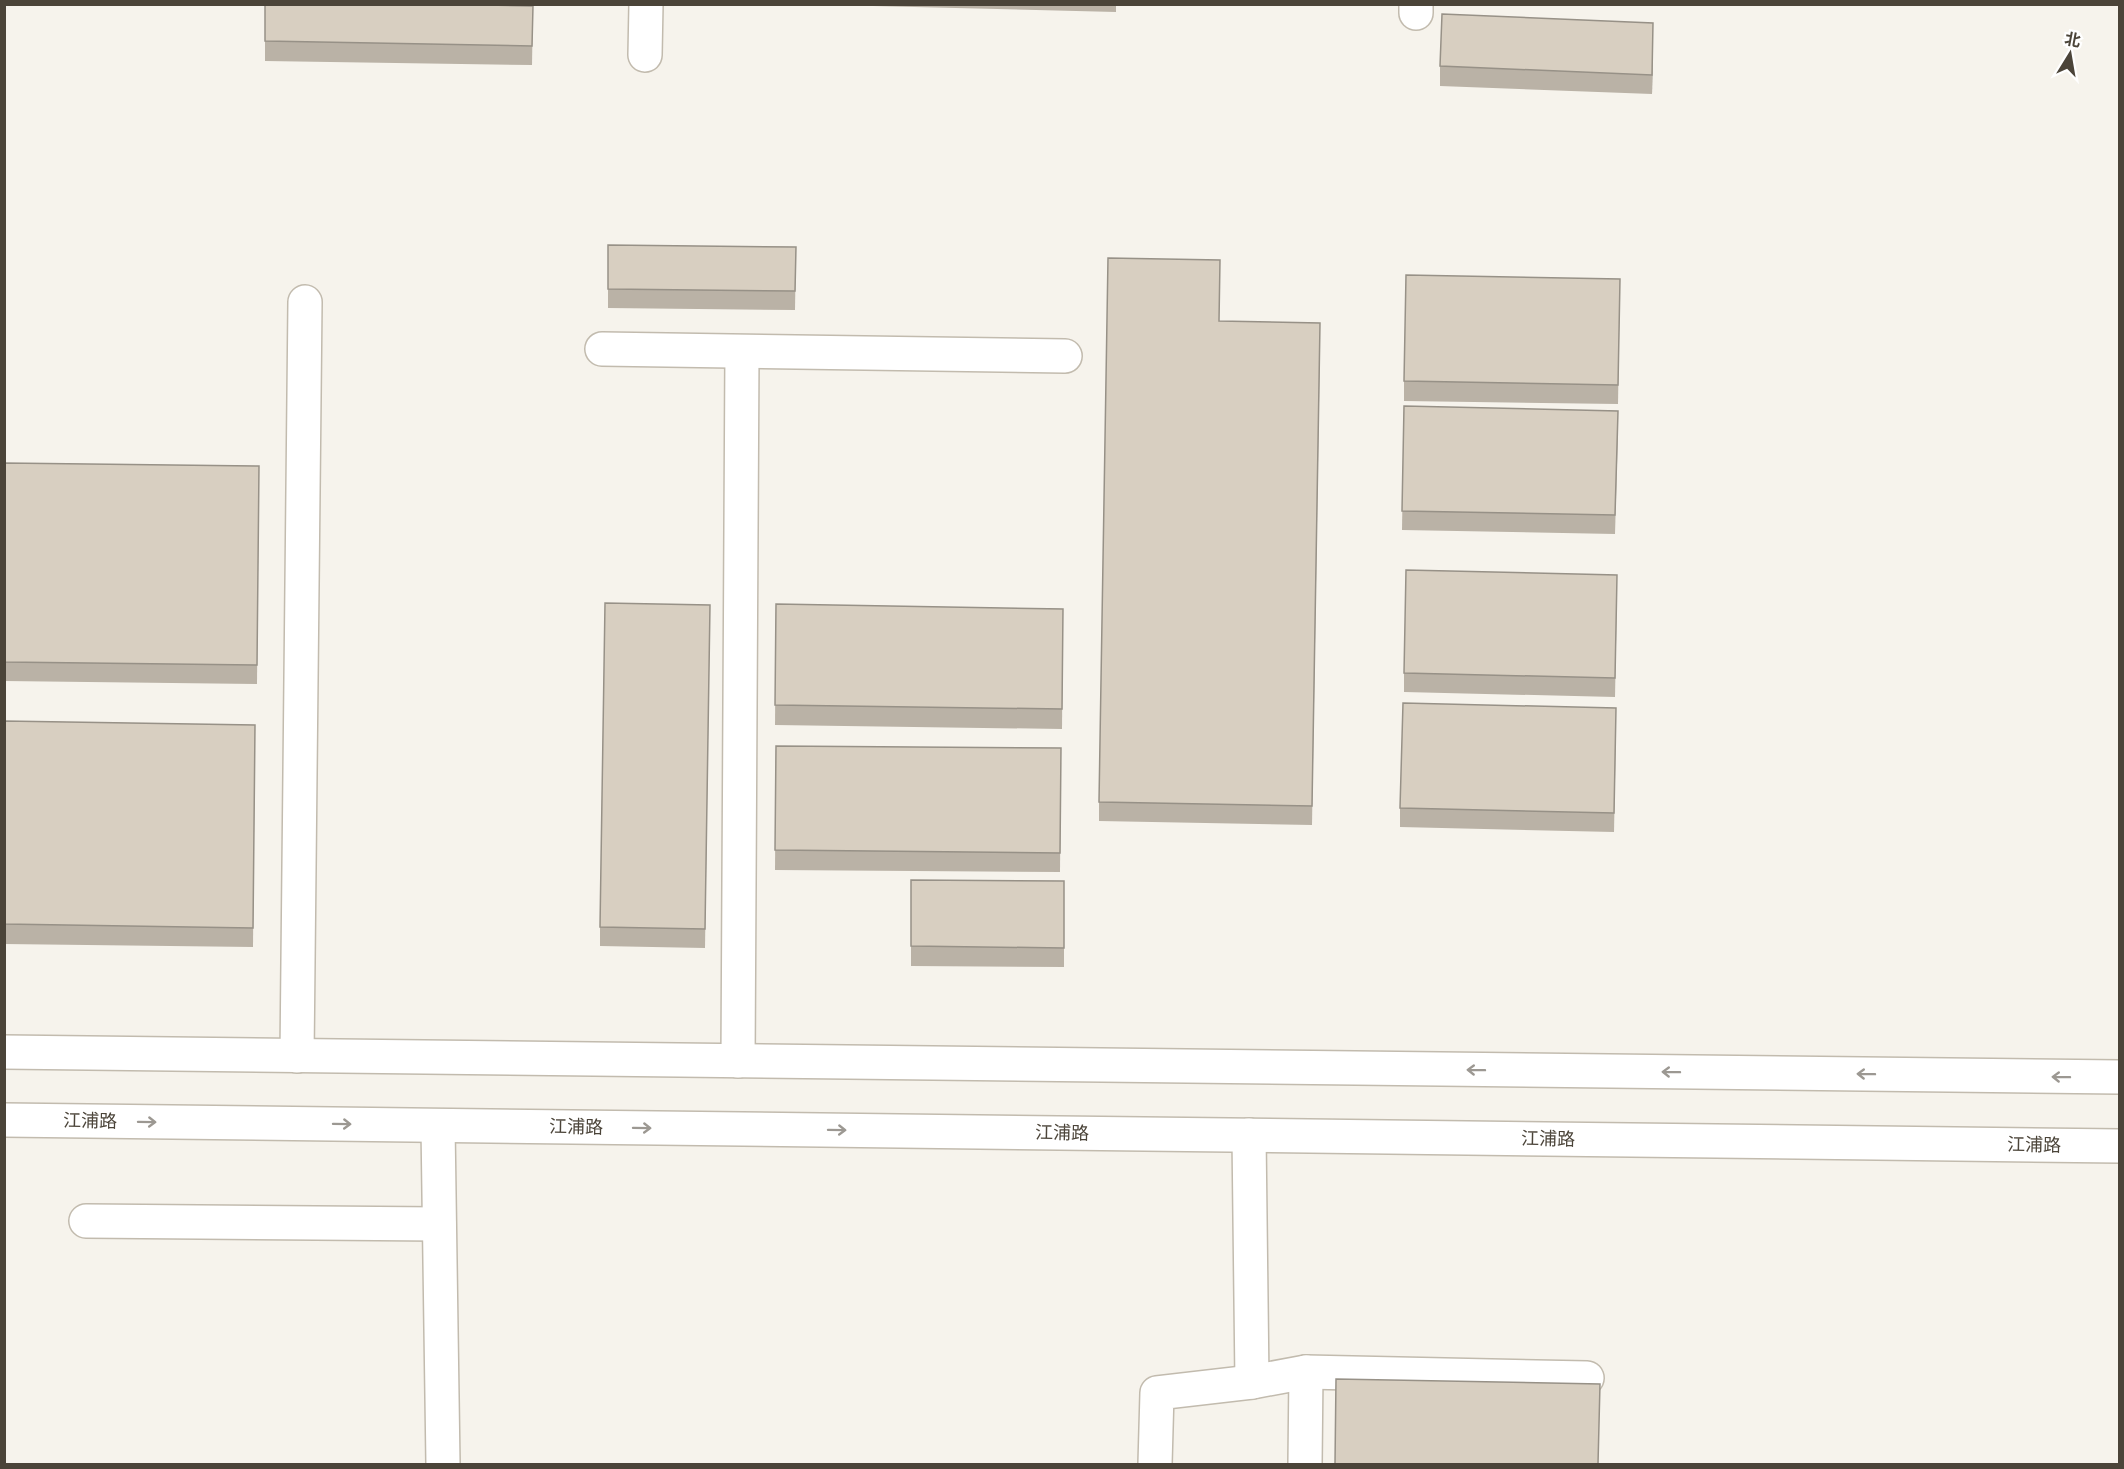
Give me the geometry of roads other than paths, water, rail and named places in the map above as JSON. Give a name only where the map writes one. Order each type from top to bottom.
[{"type":"street","points":[[645,55],[646,4]]},
{"type":"street","points":[[297,1056],[305,302]]},
{"type":"street","points":[[602,349],[1065,356]]},
{"type":"street","points":[[738,1061],[742,352]]},
{"type":"street","points":[[4,1052],[2120,1077]]},
{"type":"street","name":"江浦路","points":[[4,1120],[2120,1146]]},
{"type":"street","points":[[438,1126],[443,1464]]},
{"type":"street","points":[[1250,1135],[1252,1382]]},
{"type":"street","points":[[86,1221],[439,1224]]},
{"type":"street","points":[[1305,1464],[1306,1372]]},
{"type":"street","points":[[1155,1464],[1157,1394],[1252,1382],[1306,1372],[1587,1378]]}]
